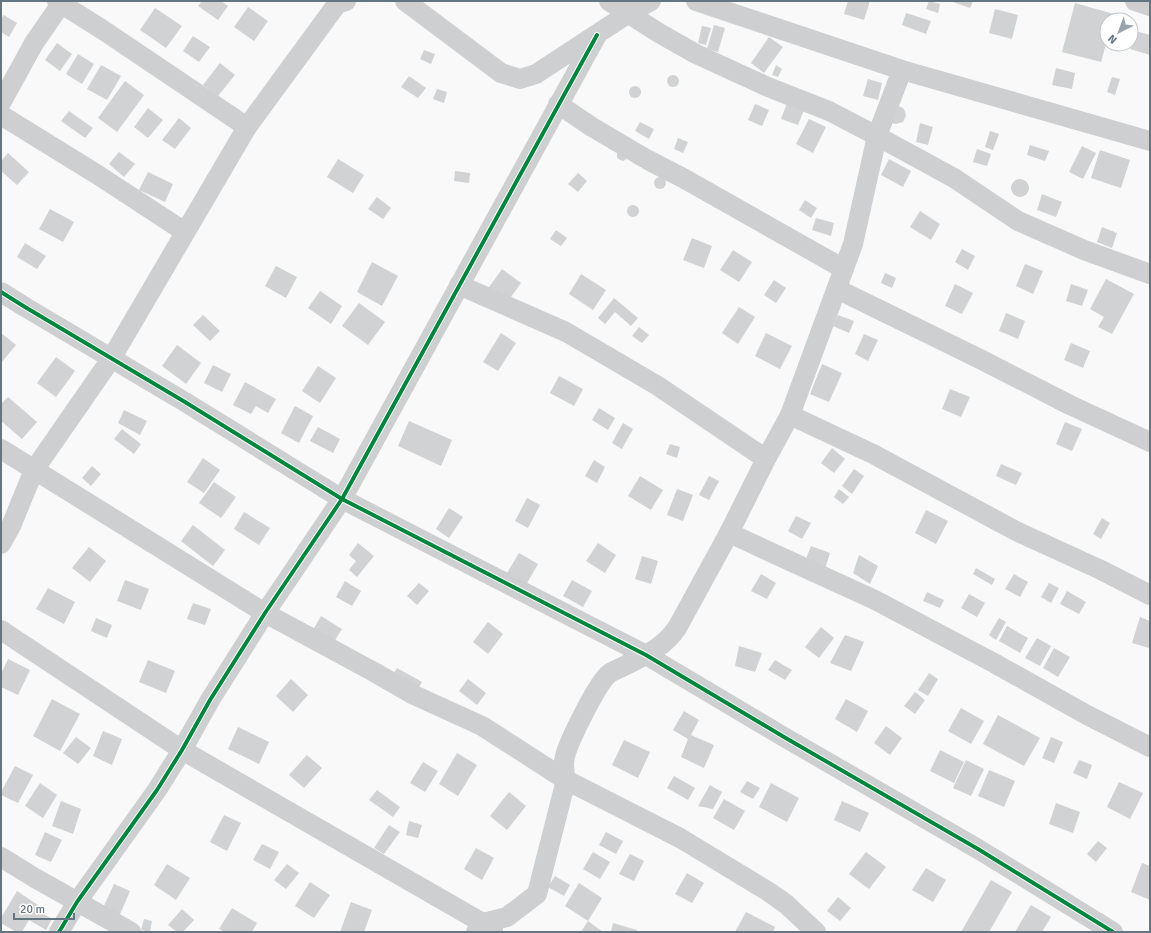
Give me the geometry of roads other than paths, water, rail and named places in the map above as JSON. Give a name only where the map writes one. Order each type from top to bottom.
[{"type":"street","points":[[1,544],[11,526],[34,470],[111,359],[247,127],[337,4],[346,1]]},
{"type":"street","points":[[405,1],[501,73],[520,79],[536,74],[629,13],[651,1]]},
{"type":"street","points":[[609,1],[659,33],[696,54],[768,87],[829,111],[877,136],[954,178],[1018,221],[1084,250],[1150,274]]},
{"type":"street","points":[[696,1],[902,70],[1150,141]]},
{"type":"street","points":[[1135,1],[1150,6]]},
{"type":"street","points":[[1,102],[59,2],[247,127]]},
{"type":"street","points":[[59,932],[77,902],[157,790],[182,750],[210,700],[265,613],[342,499],[597,35]]},
{"type":"street","points":[[1,630],[182,750],[486,929],[507,916],[537,894],[566,780],[564,770],[565,756],[579,724],[602,681],[609,674],[662,645],[678,628],[790,415],[853,244],[877,136],[902,70]]},
{"type":"street","points":[[558,104],[592,127],[648,160],[683,178],[844,269]]},
{"type":"street","points":[[1,115],[185,232]]},
{"type":"street","points":[[459,285],[566,332],[658,386],[766,459]]},
{"type":"street","points":[[837,289],[1070,405],[1150,442]]},
{"type":"street","points":[[1,292],[192,406],[342,499],[646,655],[978,849],[1113,932]]},
{"type":"street","points":[[790,415],[873,454],[1016,531],[1101,570],[1150,595]]},
{"type":"street","points":[[1,449],[265,613],[414,695],[482,726],[566,780],[680,838],[763,888],[786,904],[816,932]]},
{"type":"street","points":[[729,533],[874,600],[994,663],[1087,715],[1150,747]]},
{"type":"street","points":[[1,857],[131,932]]}]
